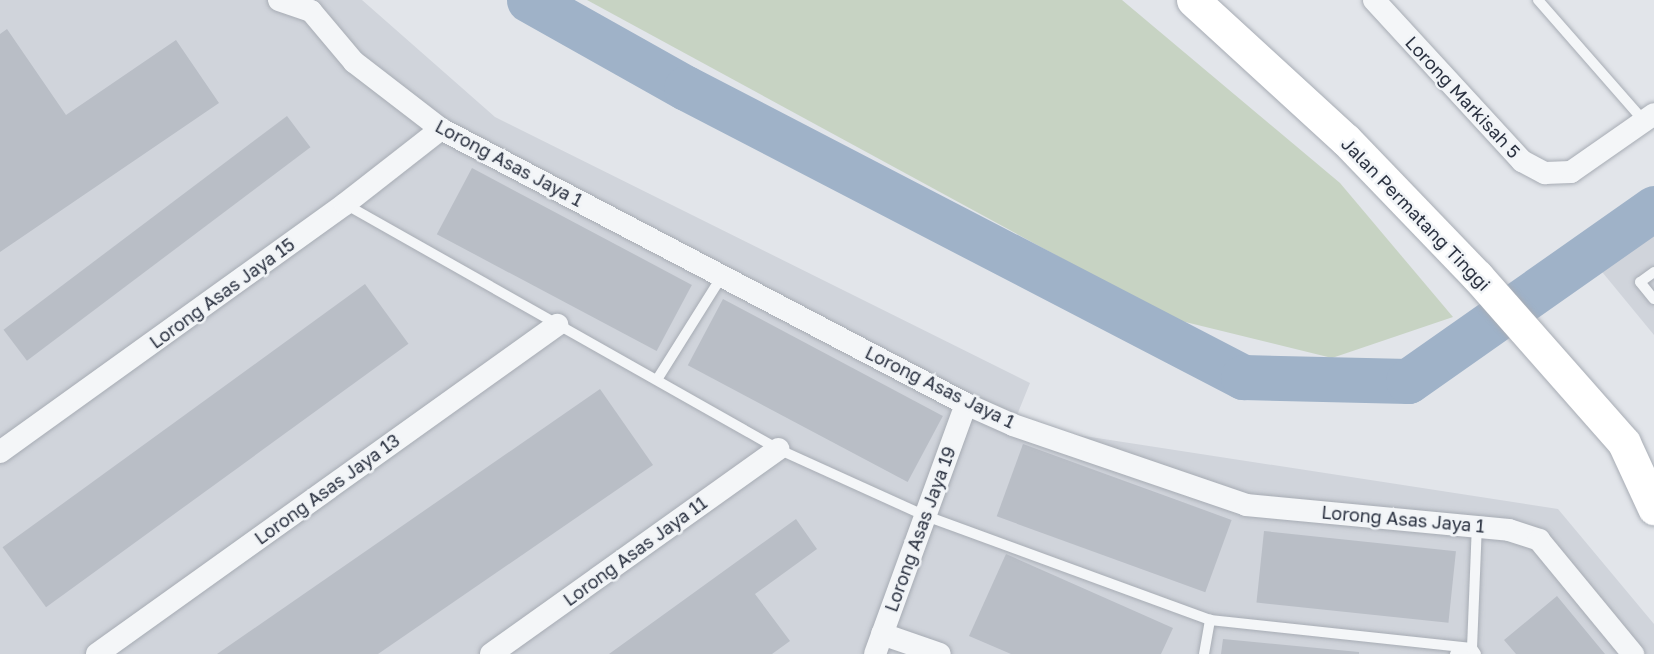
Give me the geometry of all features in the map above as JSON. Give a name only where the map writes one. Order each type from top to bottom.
[{"type":"highway","name":"Jalan Permatang Tinggi","points":[[1193,0],[1347,140],[1477,276],[1624,443],[1654,508]]},
{"type":"highway","name":"Jalan Permatang Tinggi","points":[[1624,443],[1654,457]]},
{"type":"street","name":"Lorong Asas Jaya 1","points":[[279,0],[311,11],[354,62],[441,129],[966,404],[1013,425],[1246,505],[1477,526],[1509,530],[1539,540],[1633,654]]},
{"type":"street","name":"Lorong Markisah 5","points":[[1374,0],[1522,161],[1545,174],[1571,172],[1649,117]]},
{"type":"street","name":"Lorong Asas Jaya 15","points":[[0,452],[345,204],[441,129]]},
{"type":"street","name":"Lorong Asas Jaya 13","points":[[97,654],[557,325]]},
{"type":"street","name":"Lorong Asas Jaya 19","points":[[879,644],[966,404]]},
{"type":"street","name":"Lorong Asas Jaya 11","points":[[491,654],[778,449]]},
{"type":"street","points":[[879,644],[940,654]]},
{"type":"lane","points":[[1538,0],[1649,117]]},
{"type":"lane","points":[[345,204],[557,325],[658,378],[778,449],[926,516],[1210,620],[1474,651]]},
{"type":"lane","points":[[1654,272],[1640,282],[1654,299]]},
{"type":"lane","points":[[658,378],[722,276]]},
{"type":"lane","points":[[1474,651],[1477,526]]},
{"type":"lane","points":[[1204,654],[1210,620]]},
{"type":"lane","points":[[1455,654],[1474,651]]},
{"type":"shaded area","points":[[0,0],[362,0],[495,117],[1030,383],[1013,425],[1558,509],[1654,624],[1654,654],[0,654]]},
{"type":"shaded area","points":[[1654,210],[1654,335],[1589,256]]},
{"type":"green space","points":[[587,0],[1122,0],[1340,183],[1453,317],[1332,358],[1173,319]]},
{"type":"building","points":[[7,29],[66,115],[176,40],[219,103],[0,252],[0,34]]},
{"type":"building","points":[[287,116],[310,147],[27,361],[3,330]]},
{"type":"building","points":[[472,168],[692,285],[657,351],[437,234]]},
{"type":"building","points":[[365,284],[408,344],[46,607],[3,547]]},
{"type":"building","points":[[723,299],[943,416],[908,482],[688,365]]},
{"type":"building","points":[[600,389],[653,465],[378,654],[217,654]]},
{"type":"building","points":[[1023,444],[1232,520],[1205,592],[997,516]]},
{"type":"building","points":[[796,519],[817,549],[755,594],[790,641],[772,654],[609,654]]},
{"type":"building","points":[[1264,531],[1456,551],[1448,623],[1256,603]]},
{"type":"building","points":[[1006,554],[1173,628],[1161,654],[1011,654],[969,636]]},
{"type":"building","points":[[1557,596],[1605,654],[1516,654],[1504,640]]},
{"type":"building","points":[[1223,639],[1359,652],[1359,654],[1221,654]]},
{"type":"waterway","points":[[529,0],[686,88],[1243,377],[1408,381],[1654,208]]}]
